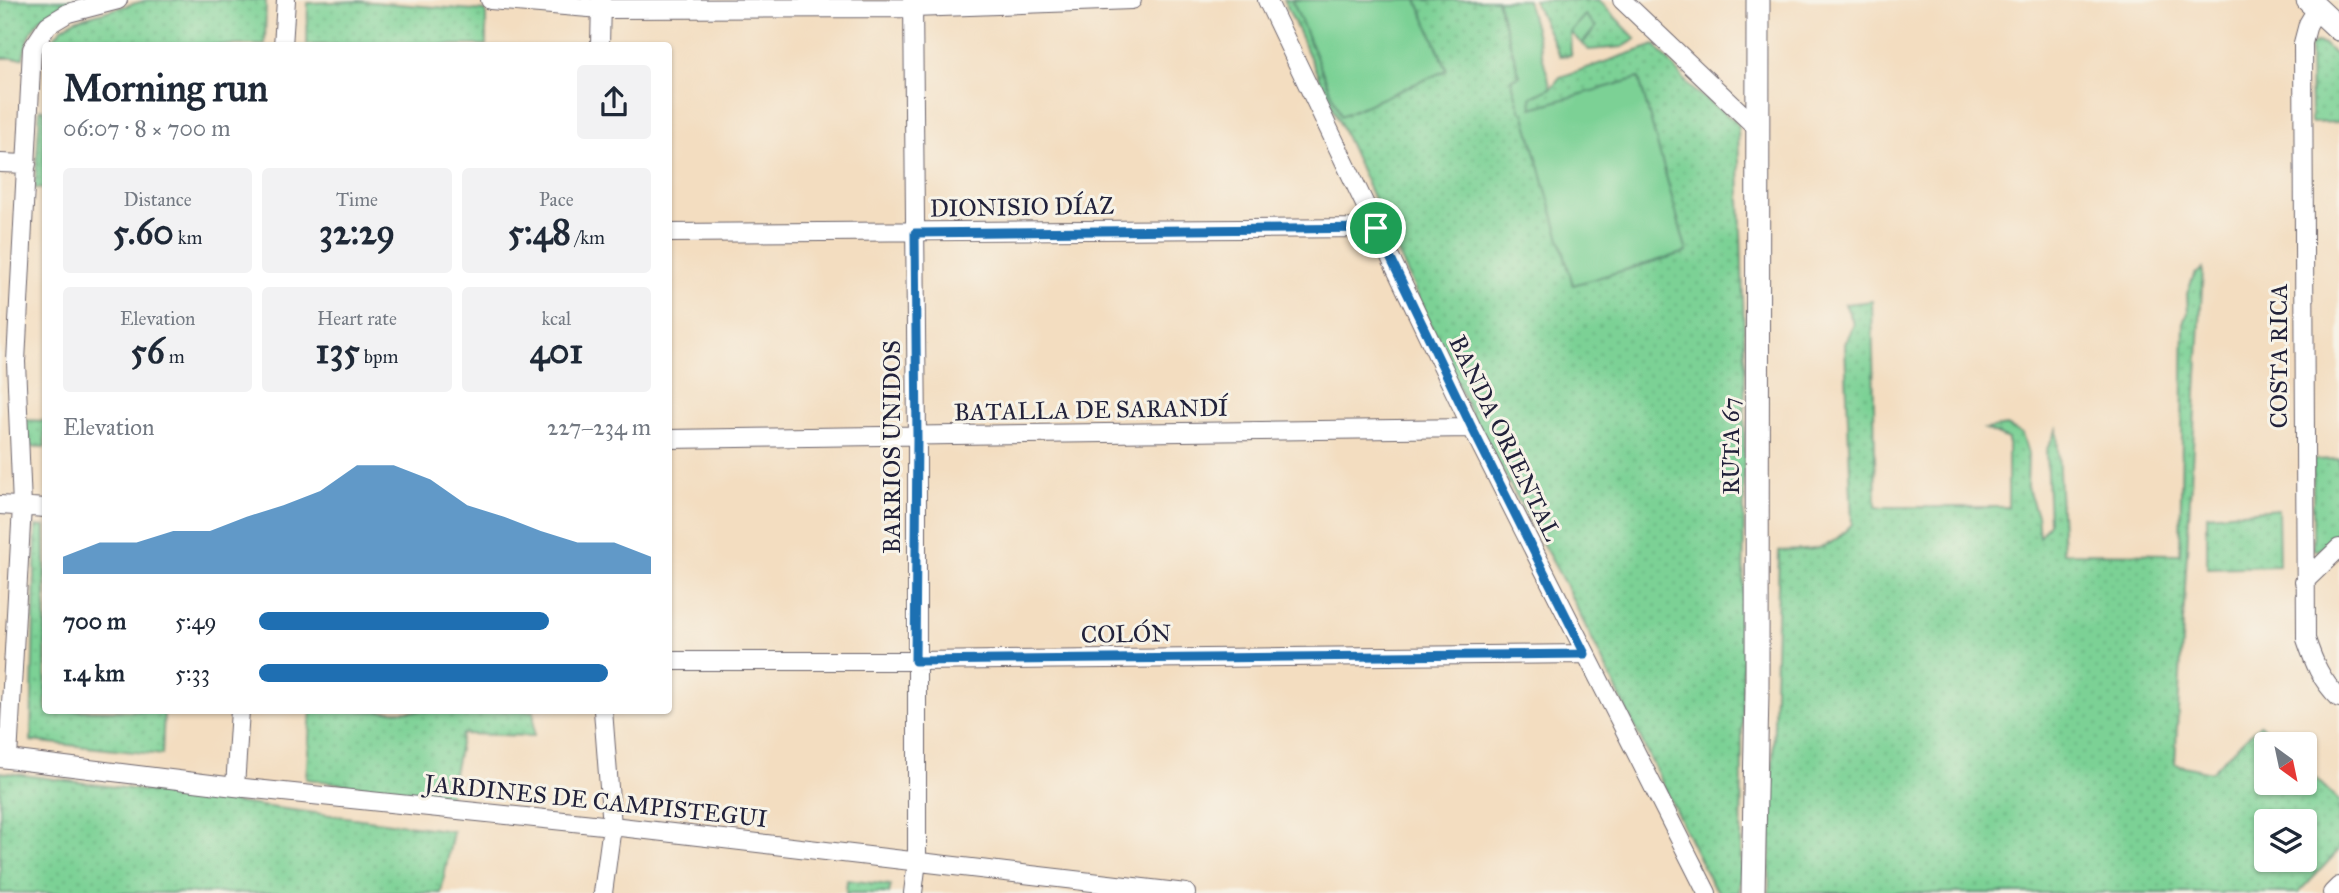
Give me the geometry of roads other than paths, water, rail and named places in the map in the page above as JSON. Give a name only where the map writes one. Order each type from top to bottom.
[{"type":"street","points":[[4,758],[22,506],[8,361],[27,164],[32,49],[48,25],[68,13],[118,0]]},
{"type":"street","points":[[283,42],[286,0]]},
{"type":"street","points":[[490,0],[601,4],[913,4],[1132,0]]},
{"type":"street","name":"BANDA ORIENTAL","points":[[1267,0],[1472,428],[1707,893]]},
{"type":"street","points":[[1622,0],[1759,131]]},
{"type":"street","name":"RUTA 67","points":[[1753,893],[1757,692],[1758,0]]},
{"type":"street","points":[[600,42],[601,4]]},
{"type":"street","name":"BARRIOS UNIDOS","points":[[913,4],[917,438],[917,861],[913,893]]},
{"type":"street","points":[[2313,4],[2339,29]]},
{"type":"street","name":"COSTA RICA","points":[[2313,4],[2303,43],[2306,639],[2314,665],[2325,683],[2339,698]]},
{"type":"street","points":[[0,163],[27,164]]},
{"type":"street","name":"DIONISIO DÍAZ","points":[[672,233],[1376,228]]},
{"type":"street","name":"BATALLA DE SARANDÍ","points":[[672,439],[917,438],[1472,428]]},
{"type":"street","points":[[0,505],[42,508]]},
{"type":"street","points":[[2304,582],[2339,548]]},
{"type":"street","name":"COLÓN","points":[[672,661],[1585,654]]},
{"type":"street","points":[[235,787],[240,714]]},
{"type":"street","points":[[603,714],[612,826],[603,893]]},
{"type":"street","name":"JARDINES DE CAMPISTEGUI","points":[[4,758],[235,787],[612,826],[1186,893]]},
{"type":"street","points":[[2332,893],[2339,886]]}]
